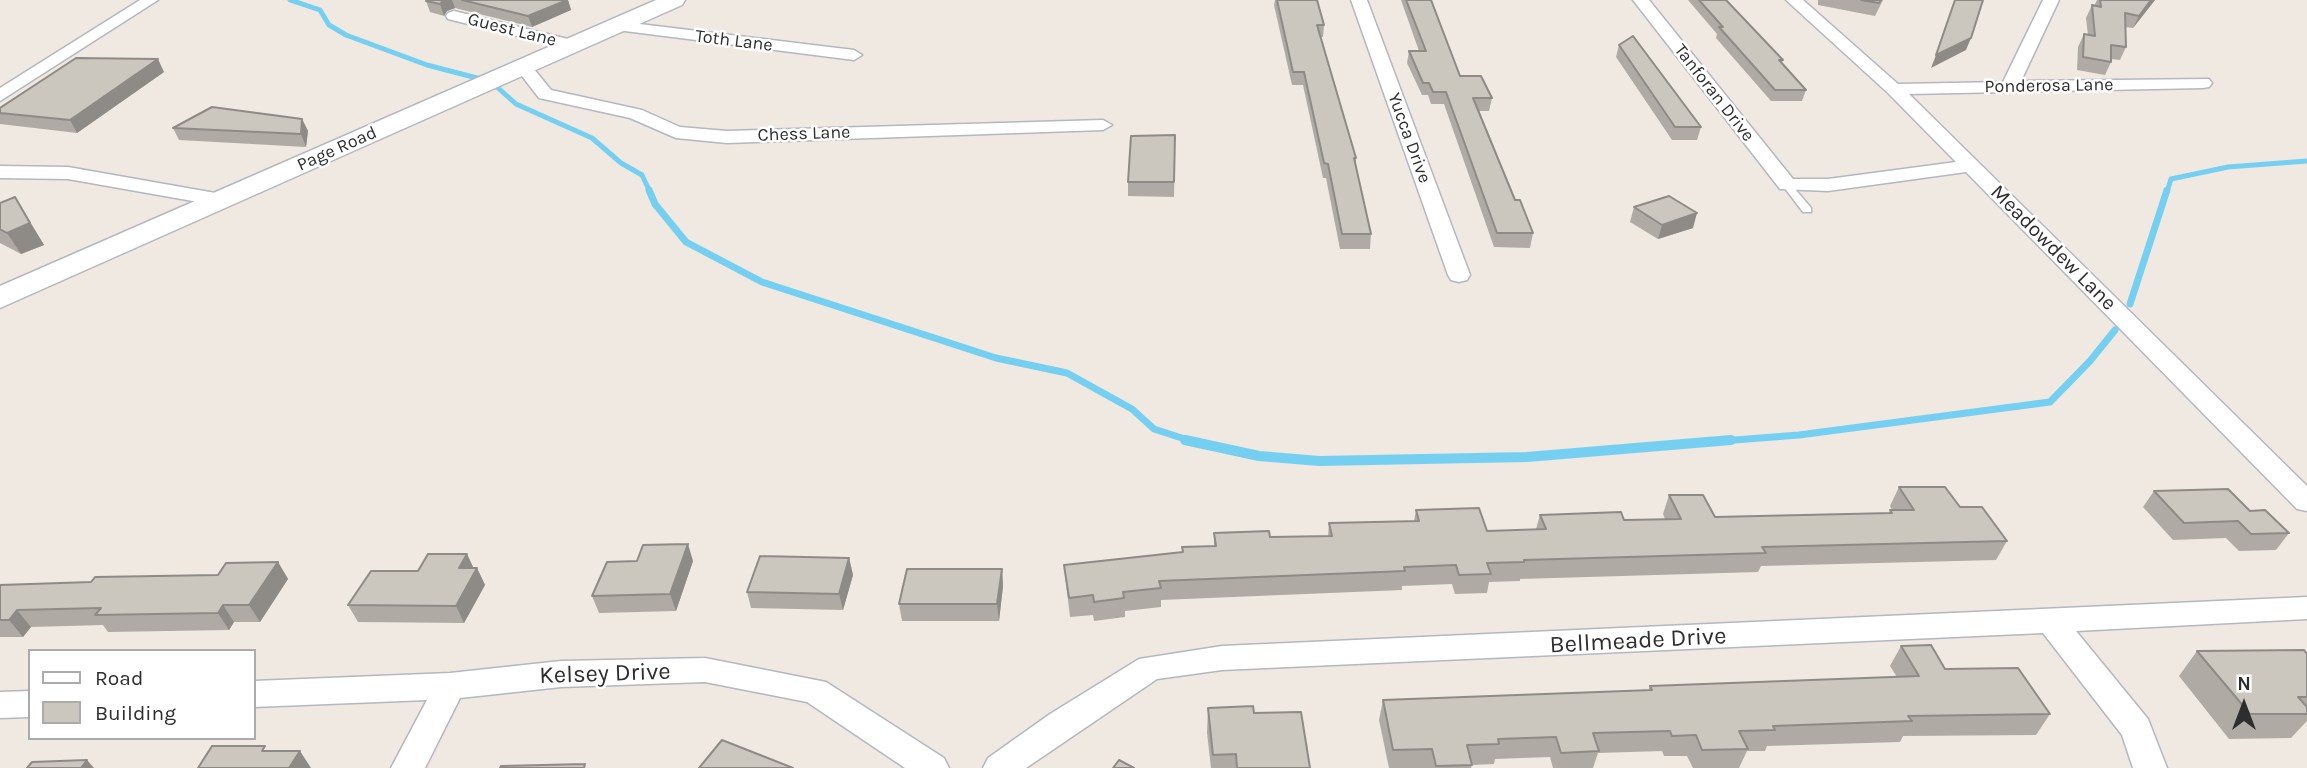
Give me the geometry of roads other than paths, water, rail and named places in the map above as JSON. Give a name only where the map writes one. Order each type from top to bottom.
[{"type":"main road","name":"Page Road","points":[[0,299],[674,0]]},
{"type":"street","points":[[0,96],[149,0]]},
{"type":"street","name":"Yucca Drive","points":[[1359,0],[1459,275]]},
{"type":"street","name":"Tanforan Drive","points":[[1641,0],[1787,186]]},
{"type":"street","name":"Meadowdew Lane","points":[[1794,0],[1894,89],[2307,502]]},
{"type":"street","points":[[2010,86],[2051,0]]},
{"type":"street","name":"Guest Lane","points":[[454,16],[570,44]]},
{"type":"street","name":"Toth Lane","points":[[615,26],[854,55]]},
{"type":"street","name":"Chess Lane","points":[[523,66],[545,93],[636,114],[676,132],[727,136],[1103,125]]},
{"type":"street","name":"Ponderosa Lane","points":[[1894,89],[2203,83]]},
{"type":"street","points":[[1787,186],[1828,185],[1971,166]]},
{"type":"street","points":[[0,172],[68,173],[221,200]]},
{"type":"street","name":"Bellmeade Drive","points":[[1000,768],[1062,724],[1150,668],[1210,660],[2307,608]]},
{"type":"street","points":[[2050,620],[2136,729],[2150,768]]},
{"type":"street","name":"Kelsey Drive","points":[[256,694],[450,686],[561,674],[705,670],[815,691],[932,768]]},
{"type":"street","points":[[408,768],[450,686]]},
{"type":"street","points":[[0,705],[28,704]]},
{"type":"lane","name":"Tanforan Drive","points":[[1787,186],[1807,210]]},
{"type":"waterway","points":[[290,0],[320,10],[329,25],[346,35],[427,65],[477,78]]},
{"type":"waterway","points":[[497,87],[516,104],[592,138],[621,163],[642,175],[650,192]]},
{"type":"waterway","points":[[2167,192],[2171,179],[2228,167],[2307,161]]},
{"type":"waterway","points":[[649,190],[655,204],[686,242],[762,282],[996,358],[1067,373],[1132,409],[1154,429],[1194,442]]},
{"type":"waterway","points":[[2130,304],[2167,190]]},
{"type":"waterway","points":[[1709,442],[1799,435],[2050,402],[2090,361],[2115,330]]},
{"type":"waterway","points":[[1185,440],[1194,442]]},
{"type":"waterway","points":[[1194,442],[1259,456],[1319,461],[1527,457],[1731,440]]}]
